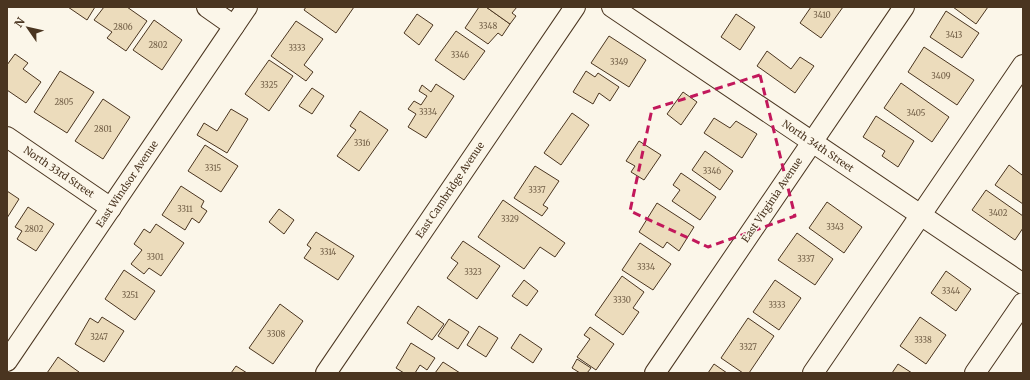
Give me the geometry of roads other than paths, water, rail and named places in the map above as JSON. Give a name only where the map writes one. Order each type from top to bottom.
[{"type":"street","points":[[207,7],[234,26]]},
{"type":"street","name":"East Windsor Avenue","points":[[7,361],[247,7]]},
{"type":"street","name":"East Cambridge Avenue","points":[[326,373],[575,7]]},
{"type":"street","name":"North 34th Street","points":[[612,7],[1023,284]]},
{"type":"street","name":"East Virginia Avenue","points":[[655,373],[904,7]]},
{"type":"street","points":[[813,373],[1023,65]]},
{"type":"street","name":"North 33rd Street","points":[[7,137],[111,208]]},
{"type":"street","points":[[975,373],[1023,303]]}]
